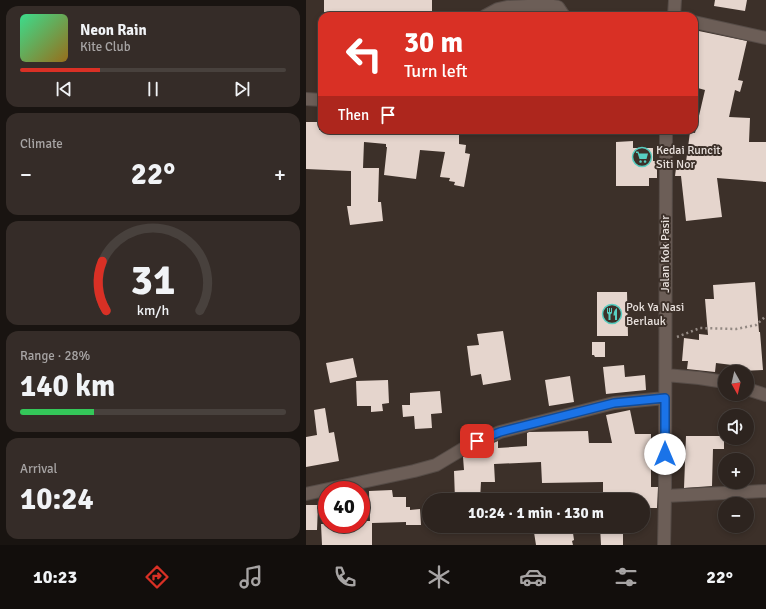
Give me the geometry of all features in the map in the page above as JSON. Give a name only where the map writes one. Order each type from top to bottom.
[{"type":"street","points":[[674,12],[675,0]]},
{"type":"street","points":[[492,12],[498,9],[548,5],[558,7],[561,12]]},
{"type":"street","points":[[698,23],[766,38]]},
{"type":"street","points":[[306,99],[318,100]]},
{"type":"street","name":"Jalan Kok Pasir","points":[[664,545],[666,134]]},
{"type":"street","points":[[666,375],[718,381]]},
{"type":"street","points":[[754,391],[766,395]]},
{"type":"street","points":[[306,494],[431,466],[446,460],[466,447],[500,432],[614,403],[665,398]]},
{"type":"street","points":[[665,496],[766,491]]},
{"type":"path","points":[[666,342],[687,332],[700,328],[736,329],[756,325],[766,316]]},
{"type":"building","points":[[324,0],[432,0],[432,12],[324,12]]},
{"type":"building","points":[[715,0],[747,0],[745,11],[714,6]]},
{"type":"building","points":[[698,31],[747,41],[738,80],[743,81],[740,92],[735,90],[729,117],[750,118],[749,142],[766,142],[766,182],[717,178],[722,217],[686,221],[681,176],[675,176],[677,161],[686,162],[690,134],[698,134],[698,120],[705,90],[698,88]]},
{"type":"building","points":[[306,122],[318,122],[318,134],[459,134],[459,144],[466,145],[465,153],[470,154],[464,187],[454,185],[455,182],[449,181],[450,178],[440,177],[445,152],[420,150],[416,179],[384,175],[386,144],[364,142],[363,168],[379,168],[378,202],[381,202],[383,221],[350,225],[347,206],[351,206],[351,171],[306,169]]},
{"type":"building","points":[[633,141],[633,148],[653,148],[653,161],[657,161],[657,178],[649,178],[649,186],[616,186],[616,142]]},
{"type":"building","points":[[755,282],[763,370],[754,370],[754,365],[716,363],[715,372],[687,369],[688,361],[682,361],[684,338],[699,340],[699,334],[708,335],[705,299],[714,299],[713,285]]},
{"type":"building","name":"Pok Ya Nasi Berlauk","points":[[597,292],[627,292],[628,336],[597,336]]},
{"type":"building","points":[[503,331],[511,380],[483,385],[481,374],[471,376],[467,346],[479,345],[477,334]]},
{"type":"building","points":[[592,342],[605,342],[605,357],[595,357],[592,355]]},
{"type":"building","points":[[353,358],[357,377],[330,383],[326,363]]},
{"type":"building","points":[[624,365],[625,377],[645,375],[646,390],[606,394],[603,367]]},
{"type":"building","points":[[570,376],[574,402],[549,406],[545,380]]},
{"type":"building","points":[[388,380],[389,403],[382,404],[383,411],[371,412],[371,406],[357,406],[356,381]]},
{"type":"building","points":[[440,391],[442,413],[431,414],[432,428],[415,429],[414,416],[403,417],[402,405],[410,405],[410,393]]},
{"type":"building","points":[[325,408],[329,433],[334,432],[339,461],[306,467],[306,437],[317,435],[314,410]]},
{"type":"building","points":[[630,410],[635,434],[651,434],[651,487],[658,487],[657,508],[650,508],[650,493],[603,493],[603,482],[542,483],[541,462],[494,464],[495,482],[481,482],[480,493],[455,493],[454,471],[464,470],[463,457],[473,452],[482,452],[482,448],[498,441],[498,448],[527,446],[527,433],[529,432],[588,431],[589,443],[612,443],[606,415]]},
{"type":"building","points":[[686,436],[718,436],[718,445],[724,445],[724,449],[713,449],[712,486],[684,488]]},
{"type":"building","points":[[392,490],[393,497],[406,497],[406,507],[410,507],[410,510],[420,509],[421,525],[406,525],[406,522],[372,523],[372,545],[322,545],[321,533],[370,533],[370,491]]},
{"type":"building","points":[[306,505],[318,505],[317,530],[306,530]]},
{"type":"building","points":[[534,533],[573,533],[573,545],[536,545]]},
{"type":"building","points":[[600,533],[623,533],[623,545],[601,545]]},
{"type":"place","name":"Kedai Runcit Siti Nor","points":[[642,157]]},
{"type":"place","name":"Pok Ya Nasi Berlauk","points":[[612,314]]},
{"type":"route","points":[[477,441],[500,432],[614,403],[665,398],[665,454]]}]
